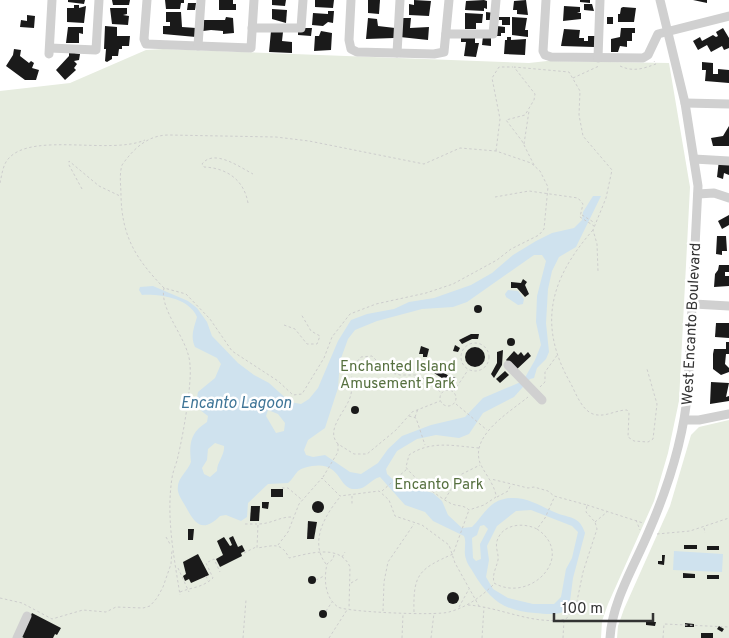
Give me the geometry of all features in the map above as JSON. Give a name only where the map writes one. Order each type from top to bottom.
[{"type":"street","points":[[52,0],[49,51],[96,50],[99,0]]},
{"type":"street","points":[[147,0],[146,44],[251,48],[254,0]]},
{"type":"street","points":[[198,46],[201,0]]},
{"type":"street","points":[[252,28],[301,28],[303,0]]},
{"type":"street","points":[[351,0],[349,40],[351,49],[356,52],[397,54],[434,54],[444,52],[449,0]]},
{"type":"street","points":[[397,54],[400,0]]},
{"type":"street","points":[[446,34],[494,34],[496,0]]},
{"type":"street","points":[[546,0],[543,51],[546,56],[598,62],[641,59],[648,55],[657,36],[666,31],[729,16]]},
{"type":"street","points":[[598,62],[600,0]]},
{"type":"street","name":"West Encanto Boulevard","points":[[610,638],[614,613],[654,530],[685,420],[694,304],[698,194],[685,103],[660,0]]},
{"type":"street","points":[[685,103],[729,104]]},
{"type":"street","points":[[694,159],[729,161]]},
{"type":"street","points":[[698,194],[714,193],[729,198]]},
{"type":"street","points":[[694,304],[729,306]]},
{"type":"street","points":[[508,365],[542,400]]},
{"type":"street","points":[[685,420],[699,420],[729,414]]},
{"type":"street","points":[[17,638],[27,616]]},
{"type":"path","points":[[618,66],[629,71],[656,64],[648,55]]},
{"type":"path","points":[[572,79],[598,62]]},
{"type":"path","points":[[496,151],[500,118],[492,78],[500,67],[569,72],[580,91],[578,115],[584,136],[612,170],[606,198],[593,230],[580,244],[556,286],[550,329],[564,371],[585,409],[594,414],[606,415],[628,410],[627,435],[631,440],[639,442],[652,440],[656,410],[647,369]]},
{"type":"path","points":[[514,67],[535,94],[529,110],[524,140],[525,147]]},
{"type":"path","points":[[500,118],[506,120],[519,118],[529,110]]},
{"type":"path","points":[[146,139],[122,165],[122,222],[141,262],[164,288],[186,294],[210,319],[232,351],[278,381],[293,395],[302,394],[324,358],[332,337],[350,314],[376,304],[426,293],[452,284],[497,260],[542,232],[546,223],[548,194],[545,178],[534,165],[525,147],[506,120]]},
{"type":"path","points":[[0,183],[6,161],[13,154],[22,150],[80,144],[125,146],[146,139],[169,135],[276,137],[309,141],[424,164],[434,162],[457,149],[496,151],[534,165]]},
{"type":"path","points":[[248,203],[245,190],[240,182],[216,168],[205,168],[202,164],[207,160],[219,158],[253,174]]},
{"type":"path","points":[[82,189],[69,165],[69,160],[99,186],[121,196]]},
{"type":"path","points":[[496,197],[525,191],[580,199],[583,204],[580,216]]},
{"type":"path","points":[[580,216],[596,223]]},
{"type":"path","points":[[580,216],[594,227]]},
{"type":"path","points":[[593,230],[597,244],[598,271]]},
{"type":"path","points":[[0,598],[22,603],[52,619],[83,610],[106,612],[116,607],[147,607],[157,598],[172,560],[170,544],[172,478],[179,455],[190,365],[186,346],[162,297],[164,288]]},
{"type":"path","points":[[284,325],[297,331],[307,344],[317,344],[319,334],[311,331],[301,314]]},
{"type":"path","points":[[474,343],[483,345],[490,355],[488,364],[478,371],[468,370],[462,362],[463,349],[474,343]]},
{"type":"path","points":[[496,498],[490,478],[481,465],[479,448],[488,431],[533,390],[545,382],[545,372],[558,354]]},
{"type":"path","points":[[440,401],[419,408],[406,417],[370,453],[358,455],[338,444],[334,437],[334,428],[348,404],[352,389],[352,367],[361,357],[372,356],[386,370],[394,374],[412,374],[422,377],[442,393]]},
{"type":"path","points":[[454,392],[468,370]]},
{"type":"path","points":[[440,401],[442,393],[448,390],[454,392],[457,397],[455,404]]},
{"type":"path","points":[[440,401],[448,407],[455,404]]},
{"type":"path","points":[[455,404],[488,431]]},
{"type":"path","points":[[419,408],[416,418],[426,446]]},
{"type":"path","points":[[406,417],[412,416],[416,418]]},
{"type":"path","points":[[338,444],[338,452]]},
{"type":"path","points":[[469,510],[463,505],[452,504],[416,480],[407,469],[408,457],[426,446],[442,444],[479,448]]},
{"type":"path","points":[[278,546],[288,532],[292,517],[302,500],[322,478],[338,452],[342,449],[347,450]]},
{"type":"path","points":[[444,499],[460,475],[481,465]]},
{"type":"path","points":[[327,564],[319,551],[318,542],[319,533],[330,507],[340,496],[381,492],[407,469]]},
{"type":"path","points":[[322,478],[340,496]]},
{"type":"path","points":[[490,478],[548,491],[554,496],[635,520],[654,530],[703,527],[729,518]]},
{"type":"path","points":[[469,510],[484,505],[508,491],[511,484]]},
{"type":"path","points":[[282,488],[291,490],[302,500]]},
{"type":"path","points":[[381,492],[389,500],[395,516],[422,525],[448,543],[456,566],[479,606]]},
{"type":"path","points":[[352,495],[352,504]]},
{"type":"path","points":[[537,529],[554,496]]},
{"type":"path","points":[[468,605],[484,606],[537,619],[564,620],[571,615],[576,606],[583,572],[597,529],[595,522],[586,512],[587,505]]},
{"type":"path","points":[[414,612],[415,586],[418,576],[428,566],[453,554],[462,528],[469,516],[469,510]]},
{"type":"path","points":[[595,522],[607,511]]},
{"type":"path","points":[[244,524],[274,522],[282,517],[292,517]]},
{"type":"path","points":[[635,520],[642,533]]},
{"type":"path","points":[[383,612],[384,582],[388,562],[414,523]]},
{"type":"path","points":[[256,546],[258,524]]},
{"type":"path","points":[[334,555],[333,559],[327,564],[325,576],[326,589],[332,601],[338,607],[383,612],[446,613],[468,605],[486,592],[493,584],[498,560],[496,544],[505,530],[519,525],[537,529],[545,536],[551,552],[550,563],[546,573],[523,587],[510,588],[493,584]]},
{"type":"path","points":[[703,527],[706,534]]},
{"type":"path","points":[[166,537],[189,592]]},
{"type":"path","points":[[244,553],[256,546],[258,548],[278,546],[283,548],[289,558],[319,551],[342,558],[349,564],[348,609],[329,638]]},
{"type":"path","points":[[342,558],[345,552]]},
{"type":"path","points":[[179,592],[187,588],[197,588],[209,582],[213,578],[206,563],[214,559],[220,572]]},
{"type":"path","points":[[177,567],[180,595]]},
{"type":"path","points":[[206,576],[209,582]]},
{"type":"path","points":[[316,580],[325,576]]},
{"type":"path","points":[[350,583],[358,578]]},
{"type":"path","points":[[457,609],[469,588]]},
{"type":"path","points":[[243,638],[246,600]]},
{"type":"path","points":[[326,611],[332,601]]},
{"type":"path","points":[[482,638],[484,606]]},
{"type":"path","points":[[402,638],[403,613]]},
{"type":"path","points":[[431,638],[434,613]]},
{"type":"path","points":[[563,638],[564,620]]},
{"type":"path","points":[[663,638],[664,624],[729,627]]},
{"type":"green space","points":[[163,49],[529,63],[547,61],[669,63],[690,187],[679,401],[668,453],[654,501],[608,604],[602,621],[601,638],[0,638],[0,91],[70,83],[146,50]]},
{"type":"green space","points":[[729,420],[729,638],[617,638],[618,626],[624,609],[670,506],[691,435],[699,427]]},
{"type":"water","name":"Encanto Lagoon","points":[[593,196],[601,196],[576,247],[559,257],[552,271],[548,289],[546,323],[549,352],[546,359],[537,368],[534,378],[530,379],[514,397],[483,413],[469,434],[459,438],[436,435],[417,439],[397,451],[386,469],[387,474],[403,489],[419,489],[433,493],[442,501],[448,515],[462,528],[472,527],[494,503],[512,498],[533,502],[578,521],[585,533],[573,578],[569,609],[557,614],[524,612],[514,610],[498,602],[485,590],[467,563],[464,536],[433,521],[425,512],[405,505],[380,477],[366,486],[357,489],[346,486],[335,472],[329,468],[312,466],[298,471],[288,483],[268,484],[248,503],[247,517],[241,521],[226,515],[220,516],[209,524],[201,525],[190,515],[179,496],[178,486],[180,479],[191,462],[190,449],[194,434],[207,422],[208,416],[197,404],[198,392],[215,378],[221,364],[217,358],[195,347],[193,336],[197,317],[188,305],[173,298],[142,295],[139,290],[140,287],[153,286],[188,301],[197,308],[207,322],[212,336],[238,363],[269,383],[290,402],[301,404],[309,399],[318,388],[338,341],[351,320],[367,314],[394,309],[409,302],[434,298],[471,285],[492,273],[513,255],[536,241],[552,233],[574,228],[582,220],[583,212]],"holes":[[[534,255],[542,255],[546,261],[537,296],[536,322],[541,345],[523,381],[483,398],[465,417],[431,425],[402,436],[388,449],[378,463],[361,474],[350,472],[325,455],[313,457],[306,455],[304,450],[308,440],[325,428],[338,388],[340,361],[348,339],[355,330],[377,321],[422,309],[453,307],[467,302]],[[268,410],[278,414],[285,423],[284,431],[276,433],[266,416]],[[215,443],[224,446],[217,471],[210,477],[204,474],[202,468],[207,460],[208,449]],[[531,510],[572,526],[578,532],[572,558],[566,569],[561,597],[554,604],[533,604],[508,598],[493,589],[486,577],[489,560],[487,546],[497,526],[516,511]],[[484,525],[488,529],[480,544],[481,559],[476,561],[473,558],[472,538],[477,535],[480,526]]]},
{"type":"water","points":[[508,290],[518,291],[524,299],[523,304],[518,305],[506,297],[505,294]]},
{"type":"water","points":[[674,551],[723,554],[722,572],[673,570]]},
{"type":"building","points":[[68,0],[85,0],[84,4],[68,2]]},
{"type":"building","points":[[112,0],[130,0],[129,5],[113,5]]},
{"type":"building","points":[[165,0],[184,0],[184,3],[181,3],[180,9],[166,9]]},
{"type":"building","points":[[219,0],[233,0],[233,4],[236,4],[236,10],[219,10]]},
{"type":"building","points":[[272,0],[286,0],[285,6],[272,5]]},
{"type":"building","points":[[315,0],[334,0],[333,8],[315,7]]},
{"type":"building","points":[[368,0],[380,0],[379,14],[368,13]]},
{"type":"building","points":[[414,0],[431,1],[429,16],[409,15],[409,4],[414,5]]},
{"type":"building","points":[[526,0],[528,15],[517,14],[517,10],[513,10],[514,1]]},
{"type":"building","points":[[580,0],[590,0],[590,3],[580,2]]},
{"type":"building","points":[[693,0],[707,0],[707,3]]},
{"type":"building","points":[[466,1],[487,1],[487,9],[484,8],[484,11],[465,10]]},
{"type":"building","points":[[188,3],[196,3],[195,10],[187,10]]},
{"type":"building","points":[[584,4],[592,4],[594,11],[584,10]]},
{"type":"building","points":[[74,5],[79,5],[79,8],[86,6],[84,23],[67,22],[67,8],[74,8]]},
{"type":"building","points":[[564,6],[580,7],[580,12],[577,13],[581,13],[581,19],[563,21]]},
{"type":"building","points":[[623,7],[636,8],[634,22],[618,22],[618,14],[620,14]]},
{"type":"building","points":[[110,8],[127,8],[127,14],[123,15],[129,16],[128,25],[112,24]]},
{"type":"building","points":[[272,9],[287,10],[286,23],[272,19]]},
{"type":"building","points":[[328,11],[334,11],[333,23],[328,22],[323,26],[312,25],[313,13],[328,14]]},
{"type":"building","points":[[166,12],[181,12],[182,27],[196,28],[196,37],[163,34],[163,26],[170,26],[170,22],[166,22]]},
{"type":"building","points":[[486,12],[494,13],[493,20],[486,20]]},
{"type":"building","points":[[465,13],[483,14],[482,23],[476,23],[476,29],[465,29]]},
{"type":"building","points":[[27,15],[35,16],[34,28],[20,27],[21,20],[27,21]]},
{"type":"building","points":[[226,17],[233,18],[234,33],[223,34],[223,31],[203,31],[204,20],[225,20]]},
{"type":"building","points":[[499,17],[510,17],[510,25],[502,25],[502,20],[499,20]]},
{"type":"building","points":[[512,17],[527,18],[525,30],[528,30],[528,37],[512,35]]},
{"type":"building","points":[[607,17],[613,17],[613,24],[607,24]]},
{"type":"building","points":[[368,18],[377,19],[378,26],[395,28],[394,38],[366,39]]},
{"type":"building","points":[[401,18],[411,18],[410,28],[429,27],[428,40],[400,37]]},
{"type":"building","points":[[105,26],[117,27],[117,36],[130,36],[129,46],[122,46],[122,49],[119,49],[118,56],[112,56],[112,59],[107,62],[105,61],[106,49],[104,49]]},
{"type":"building","points":[[497,26],[505,27],[505,33],[501,33],[501,36],[497,36]]},
{"type":"building","points":[[68,27],[83,27],[83,34],[79,33],[79,43],[66,43]]},
{"type":"building","points":[[304,28],[312,28],[311,36],[298,35],[298,31]]},
{"type":"building","points":[[621,28],[635,28],[635,33],[632,33],[632,41],[627,41],[627,47],[620,46],[618,52],[611,52],[611,39],[620,37]]},
{"type":"building","points":[[723,28],[729,38],[729,48],[724,50],[722,46],[711,52],[707,45],[698,50],[693,41],[700,37],[702,41],[713,35],[716,37],[718,36],[716,32]]},
{"type":"building","points":[[564,29],[580,30],[579,38],[584,38],[584,41],[588,41],[588,36],[595,36],[594,47],[561,46]]},
{"type":"building","points":[[271,31],[283,32],[282,41],[292,42],[292,53],[269,52]]},
{"type":"building","points":[[321,31],[332,33],[331,50],[314,51],[315,36],[319,36]]},
{"type":"building","points":[[475,35],[475,43],[479,43],[476,57],[464,56],[466,42],[461,42],[461,36]]},
{"type":"building","points":[[483,36],[491,36],[491,46],[482,45]]},
{"type":"building","points":[[507,37],[511,37],[511,40],[526,39],[525,55],[504,54]]},
{"type":"building","points":[[14,49],[21,50],[20,56],[29,63],[31,61],[34,63],[32,68],[39,70],[36,80],[25,80],[6,66],[13,55]]},
{"type":"building","points":[[69,52],[80,54],[79,60],[74,61],[77,64],[74,68],[76,70],[65,80],[56,70],[69,56]]},
{"type":"building","points":[[702,62],[713,63],[713,74],[718,74],[718,69],[729,70],[729,83],[705,81],[706,70],[702,70]]},
{"type":"building","points":[[729,126],[729,146],[713,146],[711,138],[723,136]]},
{"type":"building","points":[[719,160],[729,163],[729,175],[724,173],[723,179],[717,177]]},
{"type":"building","points":[[729,215],[729,225],[722,229],[718,221]]},
{"type":"building","points":[[717,236],[726,236],[727,251],[722,251],[722,255],[716,254]]},
{"type":"building","points":[[719,265],[729,265],[729,272],[725,272],[725,276],[729,276],[729,286],[714,287],[715,274]]},
{"type":"building","points":[[523,279],[527,282],[525,285],[529,294],[525,297],[517,288],[511,288],[511,282],[521,283]]},
{"type":"building","points":[[478,305],[482,309],[478,313],[474,309]]},
{"type":"building","points":[[716,323],[729,323],[729,338],[715,337]]},
{"type":"building","points":[[471,334],[479,334],[478,339],[472,339],[462,344],[459,340]]},
{"type":"building","points":[[511,338],[515,342],[511,346],[507,342]]},
{"type":"building","points":[[726,342],[729,342],[729,354],[726,354],[725,364],[729,368],[729,372],[721,375],[713,369],[713,354],[714,349],[726,349]]},
{"type":"building","points":[[455,345],[460,348],[458,352],[453,351]]},
{"type":"building","points":[[421,346],[429,349],[427,357],[419,354]]},
{"type":"building","points":[[475,347],[482,350],[485,357],[482,364],[475,367],[468,364],[465,357],[468,350]]},
{"type":"building","points":[[503,350],[502,365],[494,378],[491,374],[497,363],[497,352]]},
{"type":"building","points":[[514,351],[518,355],[521,352],[524,356],[528,352],[531,356],[516,370],[506,360]]},
{"type":"building","points":[[432,366],[451,377],[455,377],[456,380],[450,383],[429,370]]},
{"type":"building","points":[[505,371],[509,375],[500,383],[496,379]]},
{"type":"building","points":[[711,382],[729,383],[726,397],[729,396],[729,401],[710,404]]},
{"type":"building","points":[[355,406],[359,410],[355,414],[351,410]]},
{"type":"building","points":[[271,489],[283,489],[283,497],[271,497]]},
{"type":"building","points":[[318,501],[324,507],[318,513],[312,507]]},
{"type":"building","points":[[262,502],[269,502],[268,509],[262,508]]},
{"type":"building","points":[[251,506],[260,506],[259,521],[250,521]]},
{"type":"building","points":[[308,521],[317,522],[314,539],[307,539]]},
{"type":"building","points":[[188,529],[194,529],[193,540],[188,540]]},
{"type":"building","points":[[233,536],[238,547],[242,545],[245,551],[241,553],[242,556],[220,567],[216,559],[223,555],[217,541],[224,537],[230,546],[232,545],[229,538]]},
{"type":"building","points":[[684,545],[697,545],[697,549],[684,549]]},
{"type":"building","points":[[707,546],[719,546],[719,550],[707,550]]},
{"type":"building","points":[[198,554],[209,575],[191,583],[189,579],[185,581],[183,576],[186,574],[183,562]]},
{"type":"building","points":[[662,555],[665,555],[664,565],[658,564],[658,561],[662,561]]},
{"type":"building","points":[[683,573],[695,574],[695,578],[683,578]]},
{"type":"building","points":[[707,575],[719,575],[719,579],[707,579]]},
{"type":"building","points":[[312,576],[316,580],[312,584],[308,580]]},
{"type":"building","points":[[453,592],[459,598],[453,604],[447,598]]},
{"type":"building","points":[[323,610],[327,614],[323,618],[319,614]]},
{"type":"building","points":[[32,613],[61,628],[57,635],[55,634],[53,638],[24,638],[20,636]]},
{"type":"building","points":[[646,622],[656,622],[655,626],[646,625]]},
{"type":"building","points":[[685,623],[694,624],[694,627],[685,627]]},
{"type":"building","points":[[719,626],[724,629],[722,632],[717,629]]},
{"type":"building","points":[[701,633],[713,633],[713,638],[701,638]]},
{"type":"park label","name":"Enchanted Island Amusement Park","points":[[398,374]]},
{"type":"park label","name":"Encanto Park","points":[[439,484]]}]
